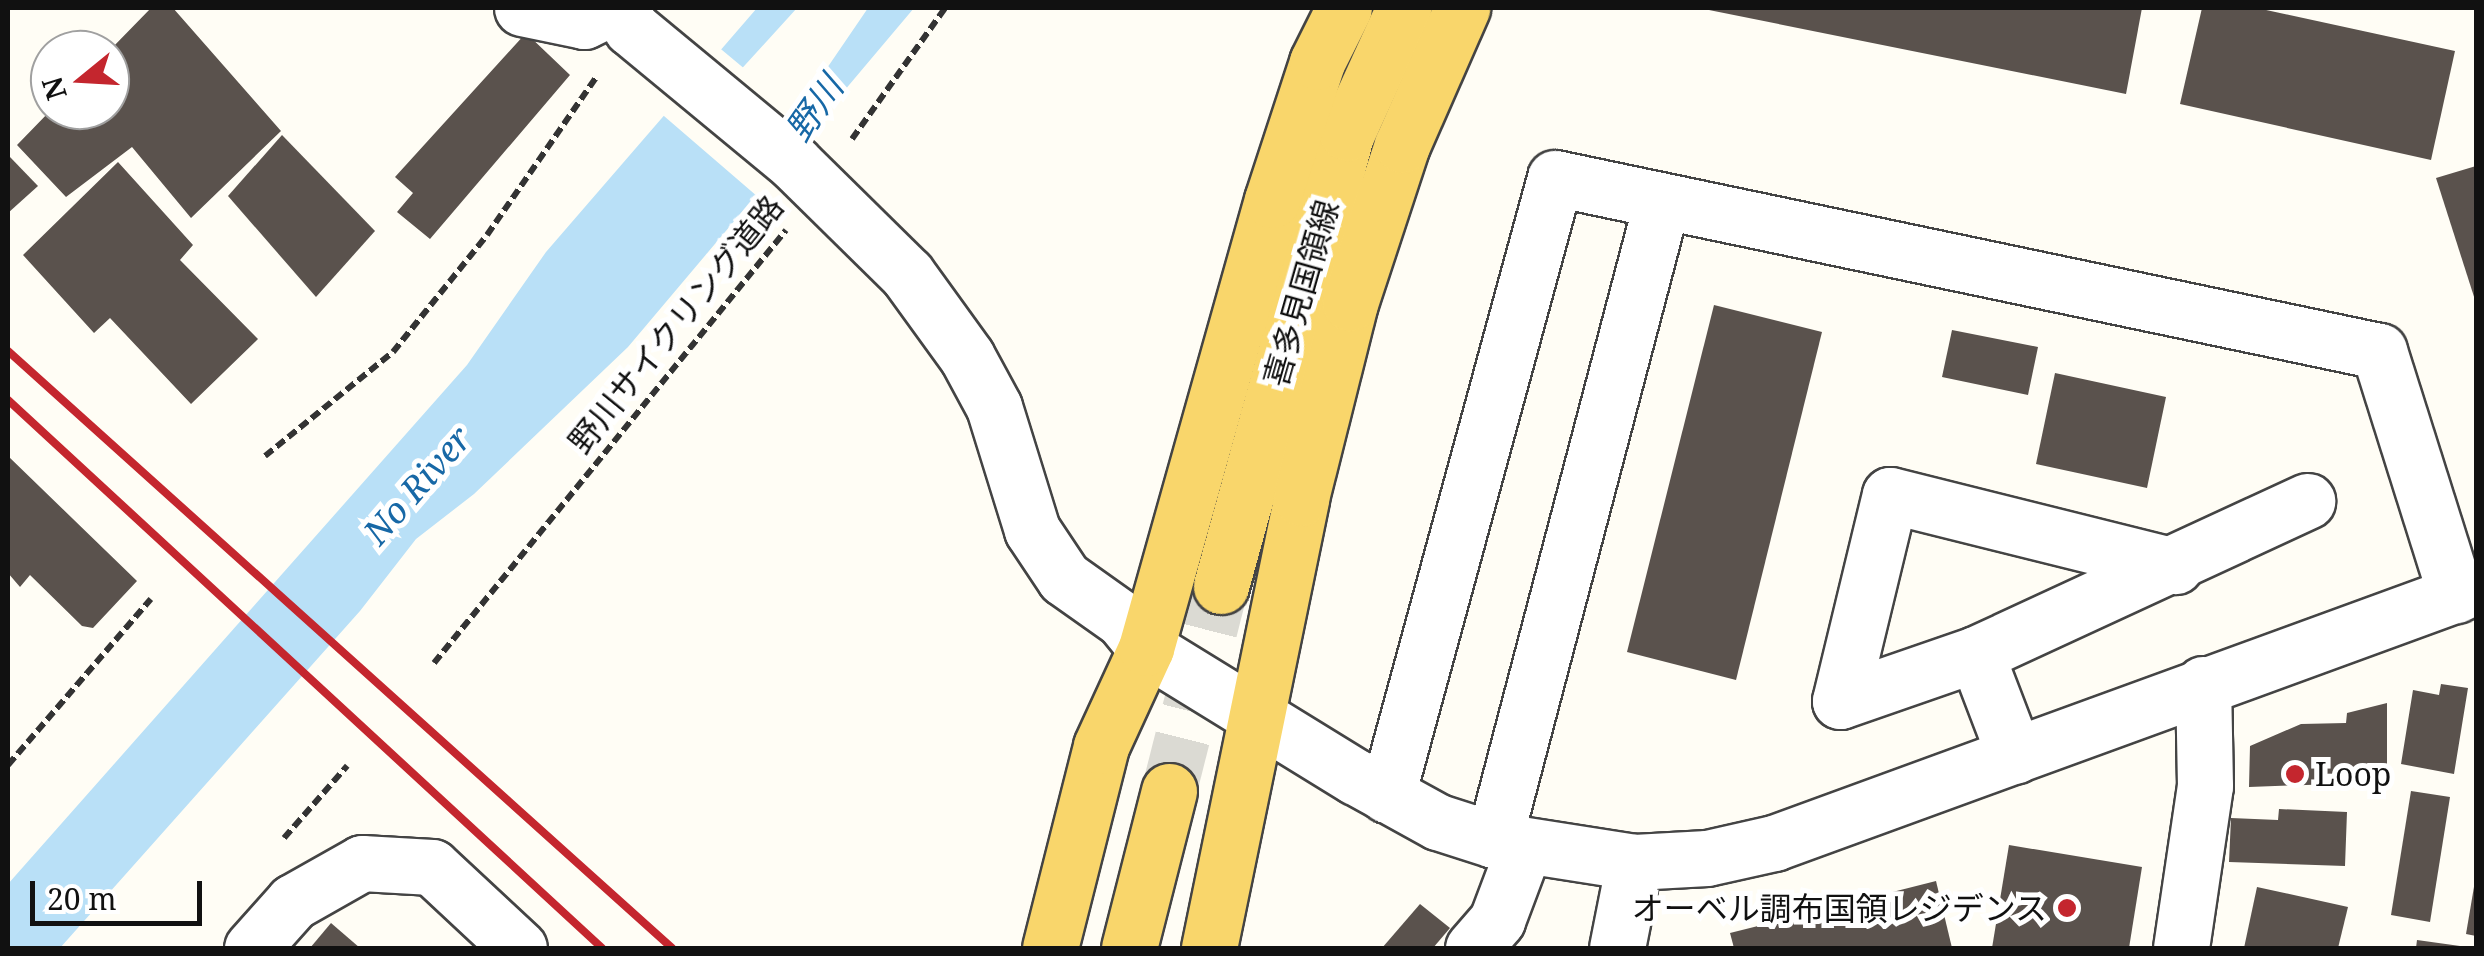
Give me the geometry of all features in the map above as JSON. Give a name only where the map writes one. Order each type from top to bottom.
[{"type":"main road","points":[[1050,948],[1112,722],[1146,648],[1272,200],[1317,62],[1344,8]]},
{"type":"main road","name":"喜多見国領線","points":[[1221,586],[1347,133],[1404,8]]},
{"type":"main road","points":[[1209,948],[1260,715],[1301,498],[1350,303],[1402,145],[1462,8]]},
{"type":"main road","points":[[1129,948],[1169,791]]},
{"type":"street","points":[[522,8],[584,21],[634,25],[805,176],[907,274],[967,356],[994,407],[1032,530],[1064,578],[1123,620],[1146,648],[1387,795],[1438,822],[1509,844],[1634,862],[1707,858],[1774,843],[2466,591],[2379,351],[1555,178],[1387,795]]},
{"type":"street","points":[[1472,948],[1497,920],[1509,844],[1662,201]]},
{"type":"street","points":[[2175,566],[1890,495],[1840,701],[1976,654],[2175,566],[2307,501]]},
{"type":"street","points":[[1976,654],[2015,756]]},
{"type":"street","points":[[2180,948],[2204,786],[2203,684]]},
{"type":"street","points":[[1616,948],[1634,862]]},
{"type":"street","points":[[252,948],[293,902],[362,864],[432,867],[519,948]]},
{"type":"path","name":"野川サイクリング道路","points":[[434,663],[674,374],[805,176],[945,8]]},
{"type":"path","points":[[265,456],[393,352],[487,236],[634,25]]},
{"type":"path","points":[[8,765],[151,599]]},
{"type":"water","points":[[757,8],[797,8],[725,87],[780,137],[868,8],[914,8],[628,347],[474,494],[416,539],[360,611],[60,948],[8,948],[8,884],[467,365],[546,252]]},
{"type":"pier","points":[[716,45],[746,70],[730,88],[777,132],[792,109],[818,132],[758,197],[657,110]]},
{"type":"building","points":[[151,8],[173,8],[281,131],[191,218],[132,147],[66,197],[17,145],[32,130],[130,130],[130,30]]},
{"type":"building","points":[[1699,8],[2142,8],[2126,94]]},
{"type":"building","points":[[2202,8],[2257,8],[2455,51],[2431,160],[2180,104]]},
{"type":"building","points":[[526,33],[570,75],[430,239],[397,212],[413,193],[395,177]]},
{"type":"building","points":[[282,135],[375,231],[316,297],[228,196]]},
{"type":"building","points":[[10,157],[38,186],[8,213],[8,160]]},
{"type":"building","points":[[118,162],[193,245],[180,260],[258,339],[191,404],[110,318],[94,333],[23,255]]},
{"type":"building","points":[[2476,166],[2476,303],[2436,178]]},
{"type":"building","points":[[1714,305],[1822,332],[1736,680],[1627,652]]},
{"type":"building","points":[[1952,330],[2038,347],[2028,395],[1942,377]]},
{"type":"building","points":[[2055,373],[2166,397],[2147,488],[2036,464]]},
{"type":"building","points":[[8,456],[137,581],[93,628],[82,626],[30,575],[20,587],[8,573]]},
{"type":"building","points":[[2441,684],[2468,688],[2454,774],[2401,764],[2413,690],[2439,695]]},
{"type":"building","points":[[2387,703],[2387,782],[2249,787],[2250,746],[2301,724],[2346,723],[2347,713]]},
{"type":"building","points":[[2411,791],[2450,797],[2430,922],[2391,915]]},
{"type":"building","points":[[2279,809],[2347,812],[2345,866],[2229,862],[2231,818],[2278,820]]},
{"type":"building","name":"オーベル調布国領レジデンス","points":[[2009,845],[2142,867],[2129,948],[1992,948]]},
{"type":"building","points":[[2476,875],[2476,936],[2466,934]]},
{"type":"building","name":"オーベル調布国領レジデンス","points":[[1936,881],[1952,948],[1734,948],[1730,933]]},
{"type":"building","points":[[2257,887],[2348,907],[2338,948],[2244,948]]},
{"type":"building","points":[[1420,904],[1450,928],[1433,948],[1382,948]]},
{"type":"building","points":[[331,923],[360,948],[310,948]]},
{"type":"building","points":[[2417,940],[2460,946],[2416,948]]},
{"type":"tunnel","points":[[1169,791],[1221,586]]},
{"type":"railway","points":[[8,351],[672,948]]},
{"type":"railway","points":[[8,400],[602,948]]},
{"type":"place","name":"Loop","points":[[2295,774]]},
{"type":"place","name":"オーベル調布国領レジデンス","points":[[2067,908]]},
{"type":"water label","name":"野川","points":[[814,108]]},
{"type":"water label","name":"No River","points":[[417,485]]}]
